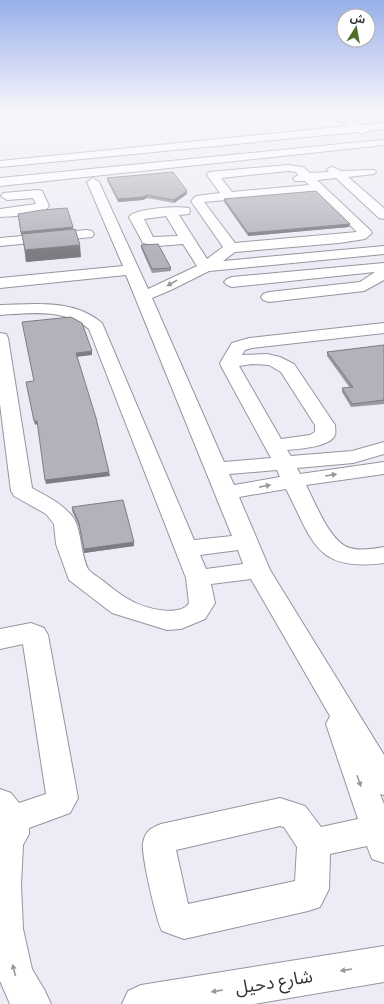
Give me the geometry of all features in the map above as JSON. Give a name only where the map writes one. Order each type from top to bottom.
[{"type":"street","points":[[0,164],[40,160]]},
{"type":"street","points":[[0,182],[223,160]]},
{"type":"street","points":[[228,196],[219,184],[370,172],[379,180]]},
{"type":"street","points":[[338,175],[384,215]]},
{"type":"street","points":[[146,303],[184,291],[200,275],[203,268],[231,248],[339,239],[365,234],[364,230],[309,178]]},
{"type":"street","points":[[93,182],[217,469],[245,542],[258,570],[384,782]]},
{"type":"street","points":[[231,248],[203,209],[198,201],[200,199],[320,188]]},
{"type":"street","points":[[0,213],[36,209],[43,206],[38,194],[6,196]]},
{"type":"street","points":[[6,196],[17,211]]},
{"type":"street","points":[[187,239],[157,242],[148,240],[136,217],[145,214],[203,209]]},
{"type":"street","points":[[170,212],[203,268]]},
{"type":"street","points":[[357,224],[384,221]]},
{"type":"street","points":[[0,242],[87,234]]},
{"type":"street","points":[[339,239],[352,253]]},
{"type":"street","points":[[203,268],[384,250]]},
{"type":"street","points":[[280,260],[302,293]]},
{"type":"street","points":[[232,282],[384,266]]},
{"type":"street","points":[[0,276],[130,267]]},
{"type":"street","points":[[0,283],[130,267]]},
{"type":"street","points":[[269,297],[364,286],[375,280],[384,272]]},
{"type":"street","points":[[0,310],[40,309],[65,312],[87,318],[96,327],[198,578],[202,603],[196,613],[181,620],[167,621],[121,607],[78,574],[68,544],[65,523],[54,509],[22,491],[0,338]]},
{"type":"street","points":[[229,363],[238,348],[249,343],[384,328]]},
{"type":"street","points":[[227,493],[284,463],[325,434],[325,425],[288,368],[276,361],[255,358],[229,363]]},
{"type":"street","points":[[229,363],[330,547],[336,552],[348,556],[362,558],[384,555]]},
{"type":"street","points":[[217,469],[353,457],[384,448]]},
{"type":"street","points":[[284,463],[384,468]]},
{"type":"street","points":[[187,549],[245,542]]},
{"type":"street","points":[[198,578],[258,570]]},
{"type":"street","points":[[0,639],[31,633],[35,635],[62,798],[59,803],[5,832],[3,886],[8,938],[17,982],[32,1004]]},
{"type":"street","points":[[314,843],[380,839],[323,678]]},
{"type":"street","points":[[280,812],[294,816],[314,843],[312,889],[311,893],[308,895],[184,922],[174,919],[159,846],[161,839],[280,812]]},
{"type":"street","name":"شارع دحيل","points":[[141,1004],[384,964]]},
{"type":"building","points":[[173,172],[187,191],[174,200],[147,195],[143,197],[118,199],[107,178]]},
{"type":"building","points":[[316,191],[350,224],[248,233],[224,199]]},
{"type":"building","points":[[67,208],[73,227],[21,232],[18,214]]},
{"type":"building","points":[[75,229],[80,245],[25,250],[22,234]]},
{"type":"building","points":[[158,244],[171,268],[152,269],[141,245]]},
{"type":"building","points":[[71,317],[82,323],[92,351],[76,353],[96,418],[109,472],[45,480],[37,421],[34,421],[26,382],[34,381],[22,322]]},
{"type":"building","points":[[384,345],[384,400],[352,404],[342,388],[353,387],[327,352]]},
{"type":"building","points":[[123,500],[134,542],[84,549],[79,523],[72,507]]}]
